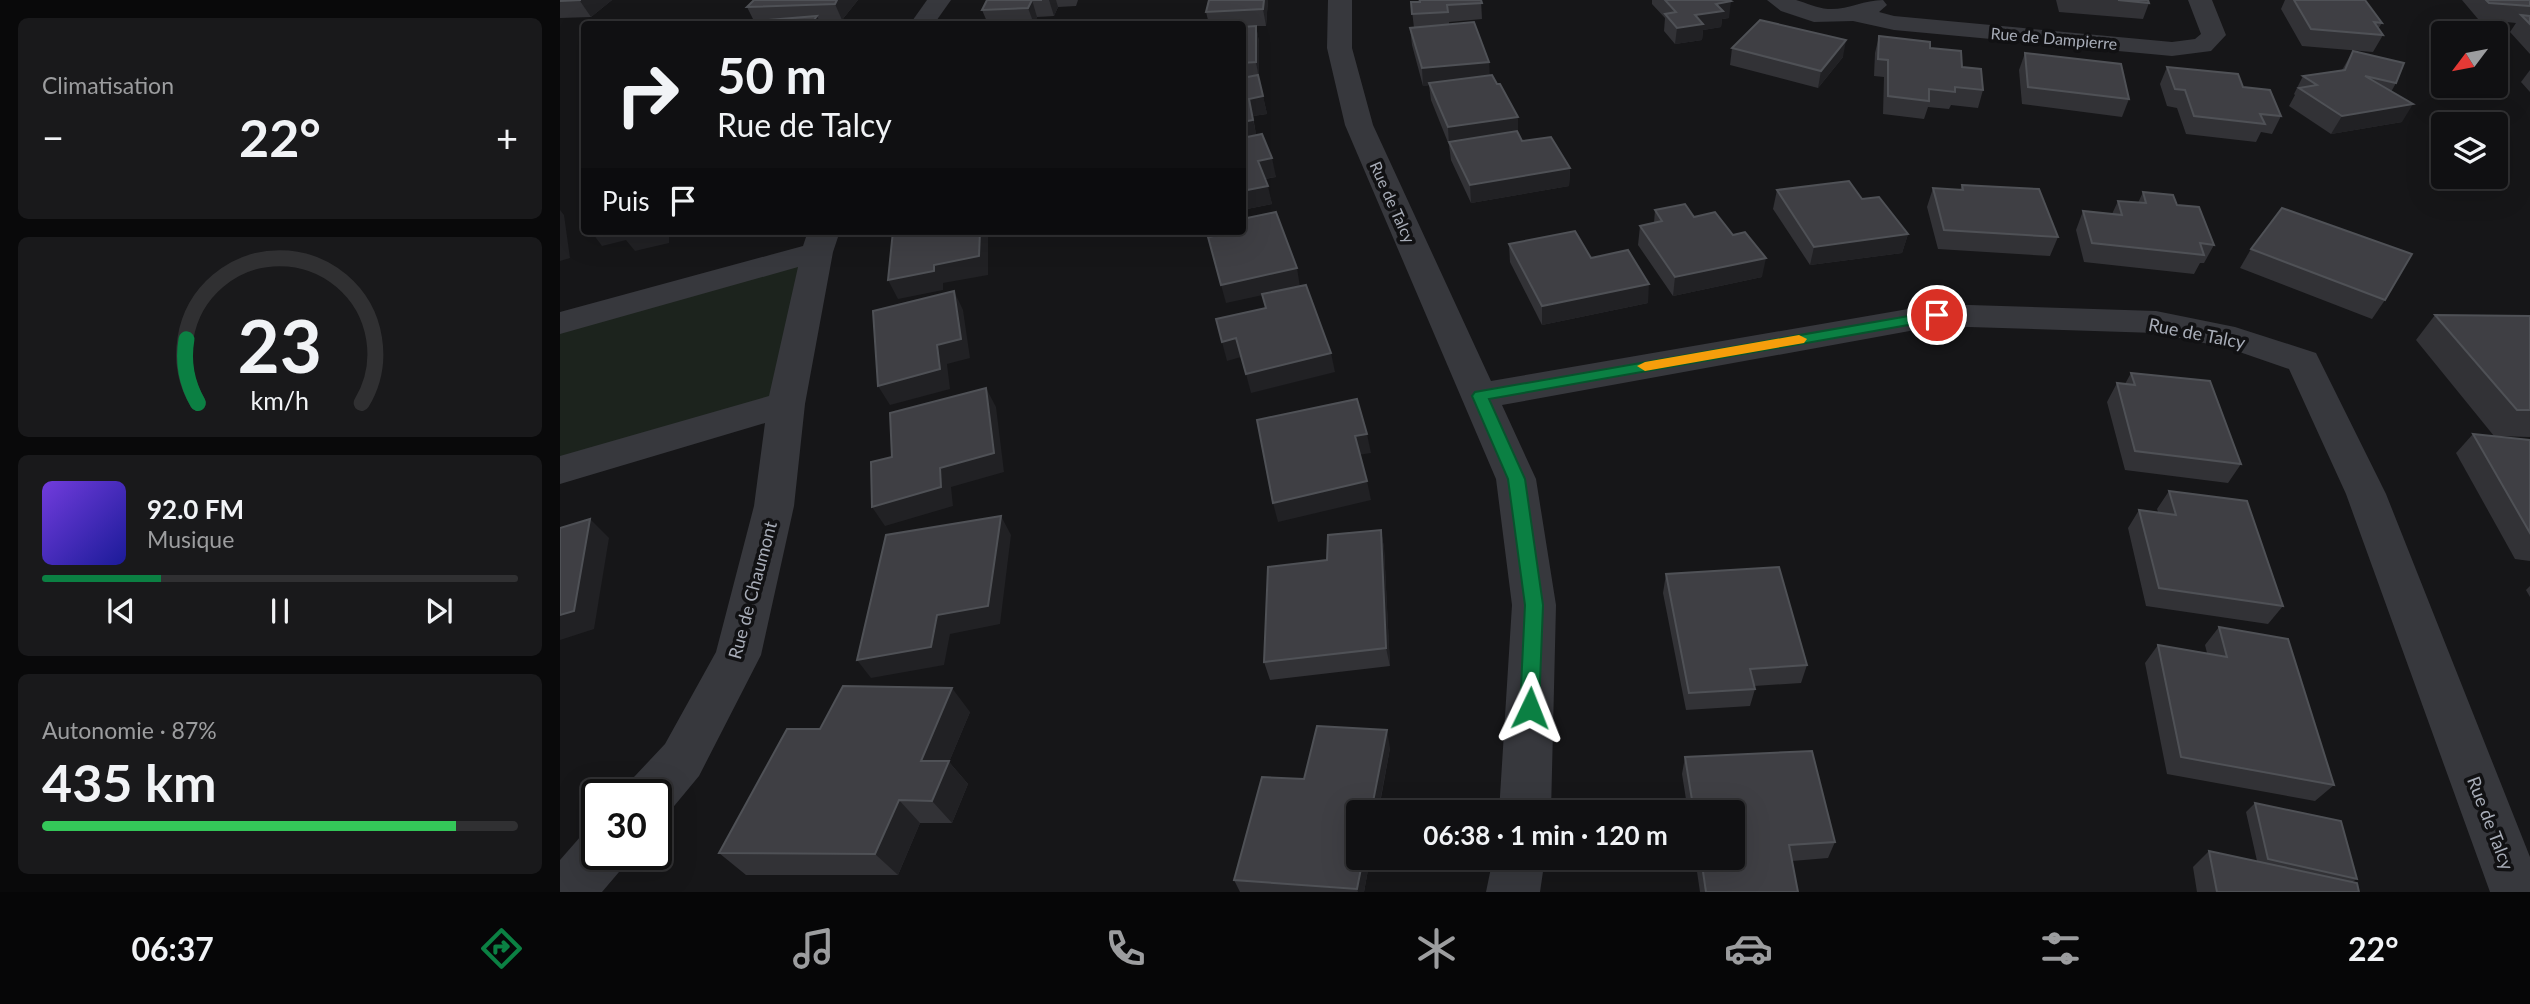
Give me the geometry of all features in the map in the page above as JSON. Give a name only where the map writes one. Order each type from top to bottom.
[{"type":"street","points":[[924,21],[939,0]]},
{"type":"street","name":"Rue de Talcy","points":[[1340,0],[1338,15],[1344,76],[1359,125],[1516,479],[1534,605],[1526,800]]},
{"type":"street","name":"Rue de Dampierre","points":[[1779,0],[1800,11],[1817,15],[1853,14],[1894,23],[2172,49],[2202,46],[2214,35],[2200,0]]},
{"type":"street","name":"Rue de Dampierre","points":[[1853,14],[1867,10],[1878,0]]},
{"type":"street","name":"Rue de Chaumont","points":[[560,323],[820,242],[786,404],[774,506],[738,655],[682,760],[665,779]]},
{"type":"street","name":"Rue de Talcy","points":[[1480,396],[1937,315],[2156,322],[2235,338],[2303,361],[2367,494],[2517,892]]},
{"type":"street","points":[[560,470],[786,404]]},
{"type":"street","points":[[567,892],[586,870]]},
{"type":"street","points":[[1513,892],[1517,870]]},
{"type":"shaded area","points":[[817,252],[786,404],[560,470],[560,323]]},
{"type":"building","points":[[754,0],[837,0],[835,4],[747,7]]},
{"type":"building","points":[[987,0],[1032,0],[1028,8],[982,10]]},
{"type":"building","points":[[1209,0],[1264,0],[1263,9],[1206,12]]},
{"type":"building","points":[[1481,0],[1482,3],[1447,5],[1448,12],[1412,14],[1411,2]]},
{"type":"building","points":[[1665,0],[1731,1],[1716,4],[1723,11],[1695,15],[1703,24],[1677,28],[1665,14],[1676,12]]},
{"type":"building","points":[[2118,0],[2148,0],[2149,3]]},
{"type":"building","points":[[2294,0],[2365,0],[2382,23],[2374,22],[2383,35],[2311,29]]},
{"type":"building","points":[[2486,0],[2530,0],[2530,6],[2489,3]]},
{"type":"building","points":[[2521,15],[2530,16],[2530,24]]},
{"type":"building","points":[[817,16],[813,21],[756,21]]},
{"type":"building","points":[[1760,20],[1846,40],[1821,71],[1732,48]]},
{"type":"building","points":[[1474,22],[1489,62],[1422,68],[1410,28]]},
{"type":"building","points":[[1256,26],[1256,62],[1246,63],[1246,27]]},
{"type":"building","points":[[1879,36],[1930,42],[1930,48],[1961,51],[1962,67],[1981,69],[1983,90],[1955,87],[1955,92],[1929,89],[1929,101],[1888,96],[1888,60],[1878,59]]},
{"type":"building","points":[[2353,51],[2404,63],[2396,83],[2365,76],[2413,104],[2342,116],[2299,88],[2317,85],[2303,76],[2345,70]]},
{"type":"building","points":[[2025,53],[2121,64],[2129,99],[2028,87]]},
{"type":"building","points":[[2167,67],[2238,74],[2243,87],[2270,90],[2281,116],[2260,114],[2265,124],[2194,116],[2185,90],[2175,89]]},
{"type":"building","points":[[1258,75],[1263,96],[1249,99],[1253,120],[1246,121],[1246,77]]},
{"type":"building","points":[[1492,75],[1518,117],[1448,127],[1429,83]]},
{"type":"building","points":[[1517,131],[1522,141],[1551,137],[1570,168],[1470,185],[1449,142]]},
{"type":"building","points":[[1262,134],[1272,158],[1258,161],[1268,186],[1246,190],[1246,137]]},
{"type":"building","points":[[1849,181],[1862,199],[1879,197],[1908,234],[1814,247],[1777,190]]},
{"type":"building","points":[[1962,185],[2039,189],[2058,237],[1944,230],[1933,188],[1963,190]]},
{"type":"building","points":[[2143,192],[2173,195],[2177,205],[2199,207],[2214,245],[2200,243],[2204,255],[2092,243],[2083,211],[2122,215],[2118,201],[2146,203]]},
{"type":"building","points":[[1685,204],[1694,217],[1715,212],[1733,235],[1745,232],[1766,258],[1675,277],[1640,226],[1662,221],[1655,210]]},
{"type":"building","points":[[2282,208],[2412,254],[2385,300],[2251,249]]},
{"type":"building","points":[[1276,212],[1297,268],[1221,285],[1208,237],[1246,235],[1246,218]]},
{"type":"building","points":[[1575,231],[1591,258],[1628,250],[1649,284],[1542,306],[1509,244]]},
{"type":"building","points":[[893,235],[980,235],[979,256],[934,265],[934,271],[888,280]]},
{"type":"building","points":[[1306,285],[1331,353],[1246,374],[1236,338],[1222,342],[1216,319],[1266,308],[1262,294]]},
{"type":"building","points":[[954,291],[961,339],[937,345],[940,369],[878,386],[873,311]]},
{"type":"building","points":[[2435,315],[2530,316],[2530,410],[2517,410]]},
{"type":"building","points":[[2131,373],[2210,381],[2241,464],[2135,451],[2117,383],[2135,385]]},
{"type":"building","points":[[986,388],[994,453],[940,468],[941,487],[872,507],[871,462],[892,457],[890,413]]},
{"type":"building","points":[[1357,399],[1367,434],[1355,436],[1367,481],[1273,503],[1257,420]]},
{"type":"building","points":[[2473,434],[2530,440],[2530,533]]},
{"type":"building","points":[[2169,491],[2247,501],[2283,606],[2159,588],[2139,510],[2176,515]]},
{"type":"building","points":[[1001,516],[988,606],[937,615],[931,647],[857,660],[886,535]]},
{"type":"building","points":[[590,519],[574,611],[560,615],[560,528]]},
{"type":"building","points":[[1381,530],[1386,648],[1264,662],[1268,567],[1327,560],[1328,535]]},
{"type":"building","points":[[1779,567],[1807,665],[1750,669],[1755,689],[1689,693],[1666,574]]},
{"type":"building","points":[[2219,627],[2288,639],[2334,785],[2181,757],[2158,645],[2227,657]]},
{"type":"building","points":[[843,686],[952,688],[921,761],[949,761],[932,801],[899,800],[875,854],[719,853],[787,729],[820,729]]},
{"type":"building","points":[[1317,726],[1387,730],[1373,800],[1346,800],[1346,870],[1361,870],[1357,889],[1234,880],[1262,777],[1304,779]]},
{"type":"building","points":[[1812,751],[1835,842],[1789,845],[1798,892],[1706,892],[1703,870],[1745,870],[1745,800],[1692,800],[1685,757]]},
{"type":"building","points":[[2255,803],[2341,821],[2357,879],[2268,859]]},
{"type":"building","points":[[2209,851],[2357,883],[2359,892],[2217,892]]},
{"type":"slow traffic","points":[[1645,366],[1799,339]]},
{"type":"route","points":[[1530,708],[1534,605],[1516,479],[1480,396],[1937,315]]}]
